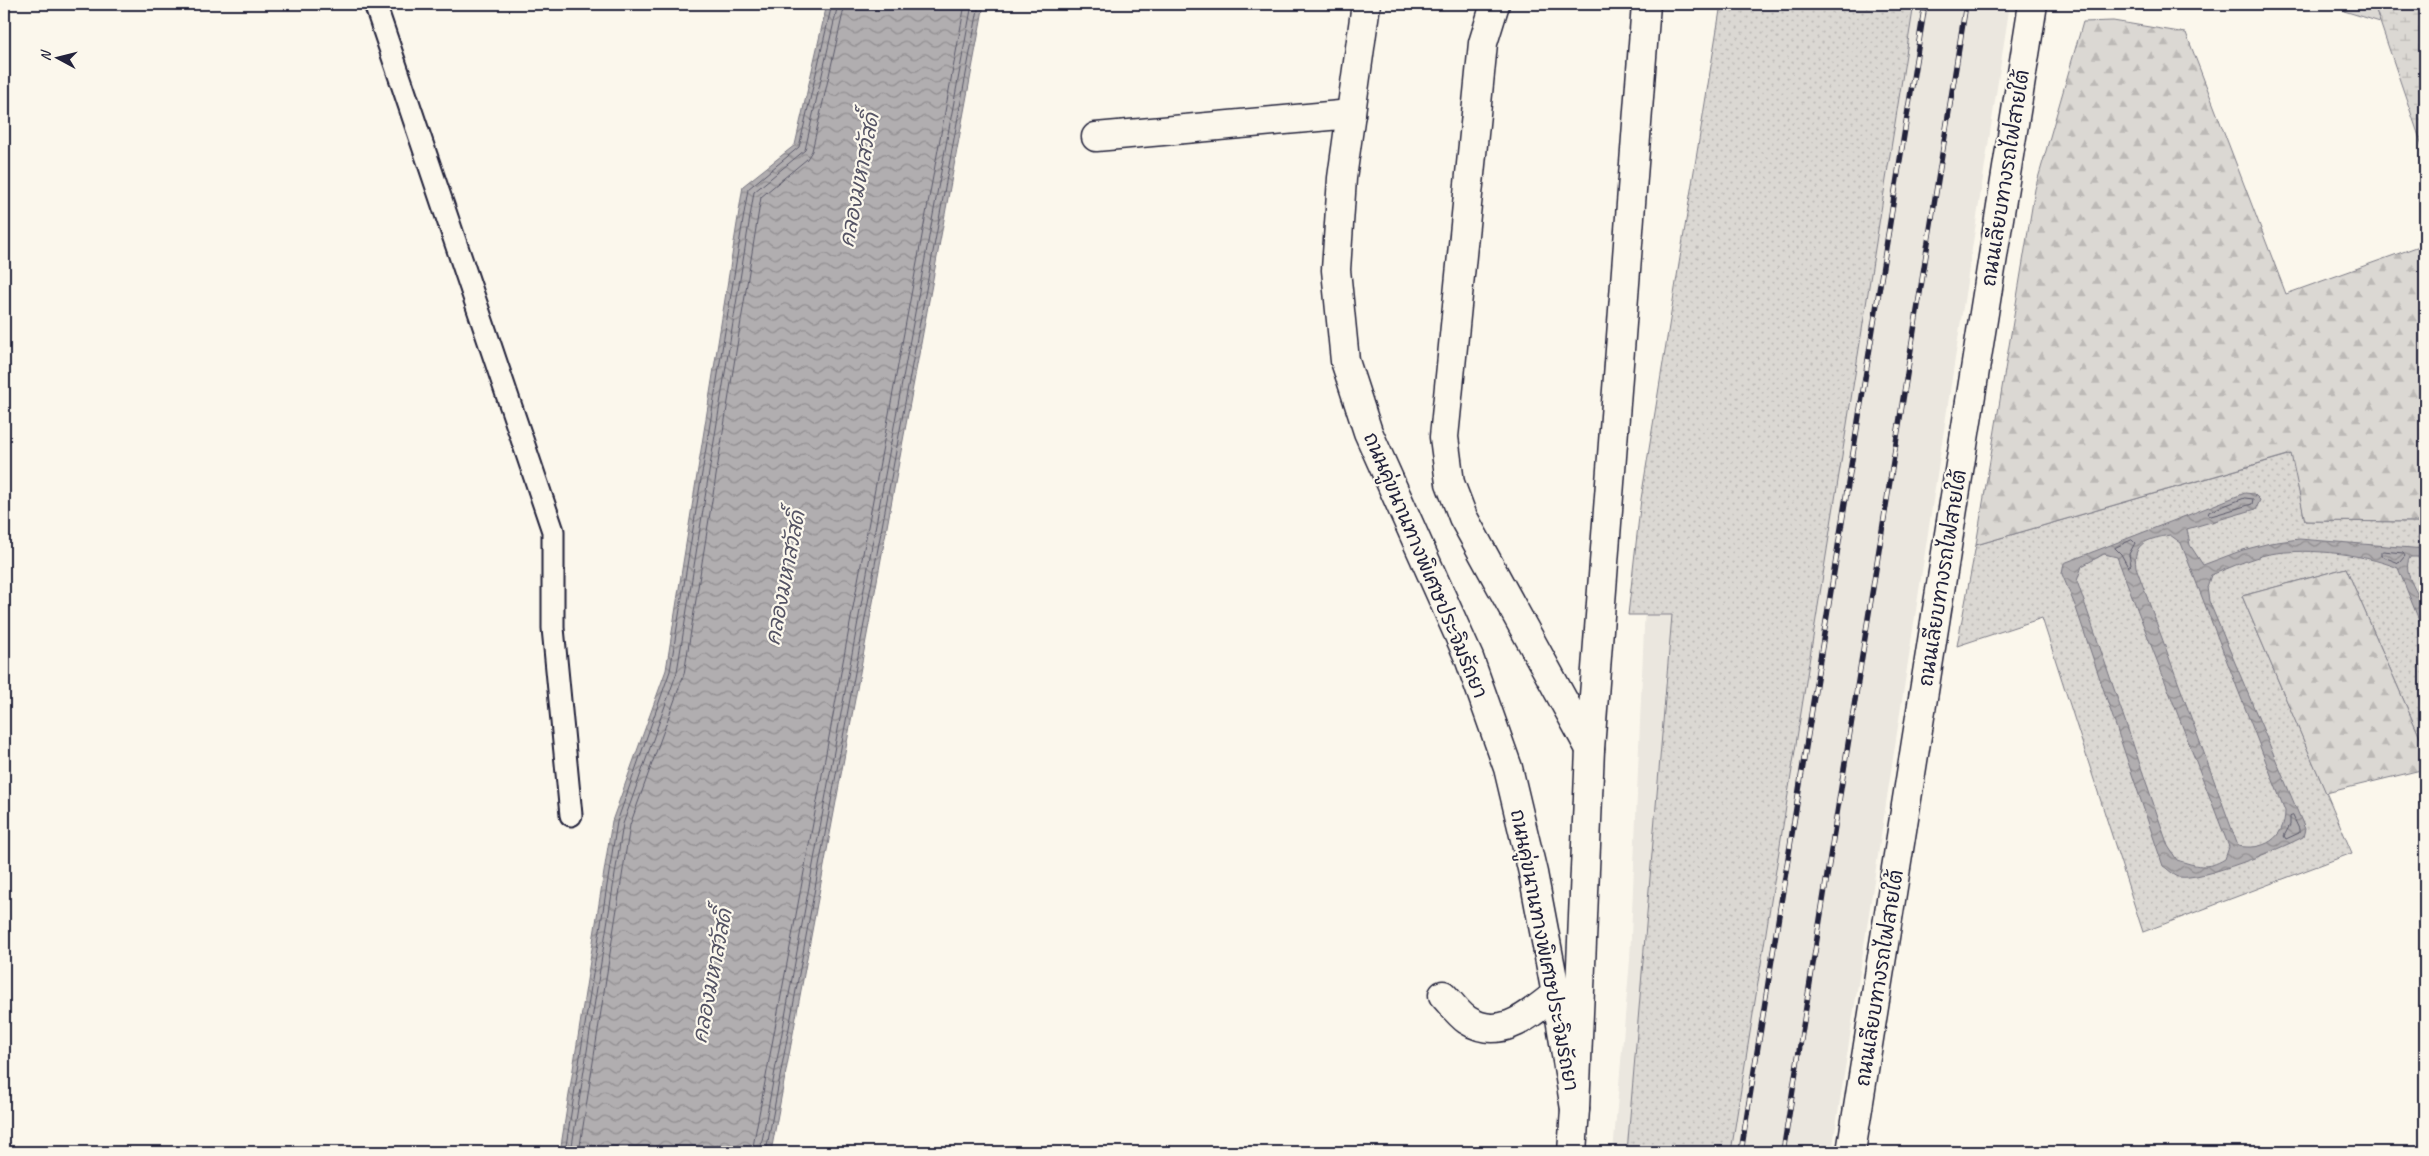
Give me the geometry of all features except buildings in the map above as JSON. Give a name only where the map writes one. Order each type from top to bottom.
[{"type":"main road","name":"ถนนคู่ขนานทางพิเศษประจิมรัถยา","points":[[1366,4],[1342,178],[1336,270],[1345,361],[1368,432],[1469,658],[1508,768],[1534,873],[1556,994],[1575,1110],[1572,1152]]},
{"type":"main road","points":[[1495,4],[1483,43],[1445,428],[1450,483],[1463,517],[1590,749]]},
{"type":"main road","points":[[1575,1110],[1590,749],[1646,4]]},
{"type":"main road","name":"ถนนเลียบทางรถไฟสายใต้","points":[[1851,1152],[2033,4]]},
{"type":"main road","points":[[1096,137],[1351,114]]},
{"type":"main road","points":[[1443,995],[1467,1020],[1491,1030],[1517,1023],[1556,994]]},
{"type":"lane","points":[[375,4],[554,531],[553,628],[571,815]]},
{"type":"shaded area","points":[[1734,4],[2010,4],[1832,1152],[1613,1152],[1630,960],[1645,604]]},
{"type":"green space","points":[[1721,4],[1914,4],[1731,1152],[1627,1152],[1672,615],[1628,615],[1641,499]]},
{"type":"green space","points":[[2344,4],[2374,4],[2380,22],[2344,11]]},
{"type":"green space","points":[[2374,4],[2425,4],[2425,154],[2380,22]]},
{"type":"green space","points":[[2113,21],[2186,33],[2286,294],[2425,244],[2425,522],[2305,521],[2291,454],[1976,545],[2035,189],[2083,22]]},
{"type":"green space","points":[[2292,454],[2305,521],[2425,522],[2425,749],[2346,568],[2242,596],[2352,853],[2143,932],[2042,618],[1957,646],[1976,545]]},
{"type":"green space","points":[[2346,568],[2425,749],[2425,769],[2326,793],[2242,596]]},
{"type":"water","name":"คลองมหาสวัสดิ์","points":[[827,4],[984,4],[771,1152],[560,1152],[612,821],[666,670],[743,186],[795,145]]},
{"type":"water","points":[[2245,493],[2254,494],[2260,500],[2256,509],[2187,529],[2190,545],[2203,565],[2243,550],[2270,543],[2299,539],[2425,549],[2425,557],[2410,557],[2408,571],[2423,607],[2425,635],[2398,568],[2367,558],[2312,551],[2276,553],[2261,556],[2211,575],[2207,587],[2209,601],[2305,829],[2303,837],[2260,856],[2205,874],[2179,877],[2163,866],[2076,608],[2062,574],[2064,563]],"holes":[[[2170,535],[2181,543],[2285,811],[2284,821],[2277,836],[2264,845],[2256,847],[2238,846],[2136,567],[2135,559],[2139,547],[2149,540]],[[2104,554],[2117,557],[2229,847],[2225,859],[2213,865],[2201,866],[2177,860],[2168,846],[2077,581],[2082,566]]]},
{"type":"railway","points":[[1741,1152],[1925,4]]},
{"type":"railway","points":[[1783,1152],[1966,4]]}]
